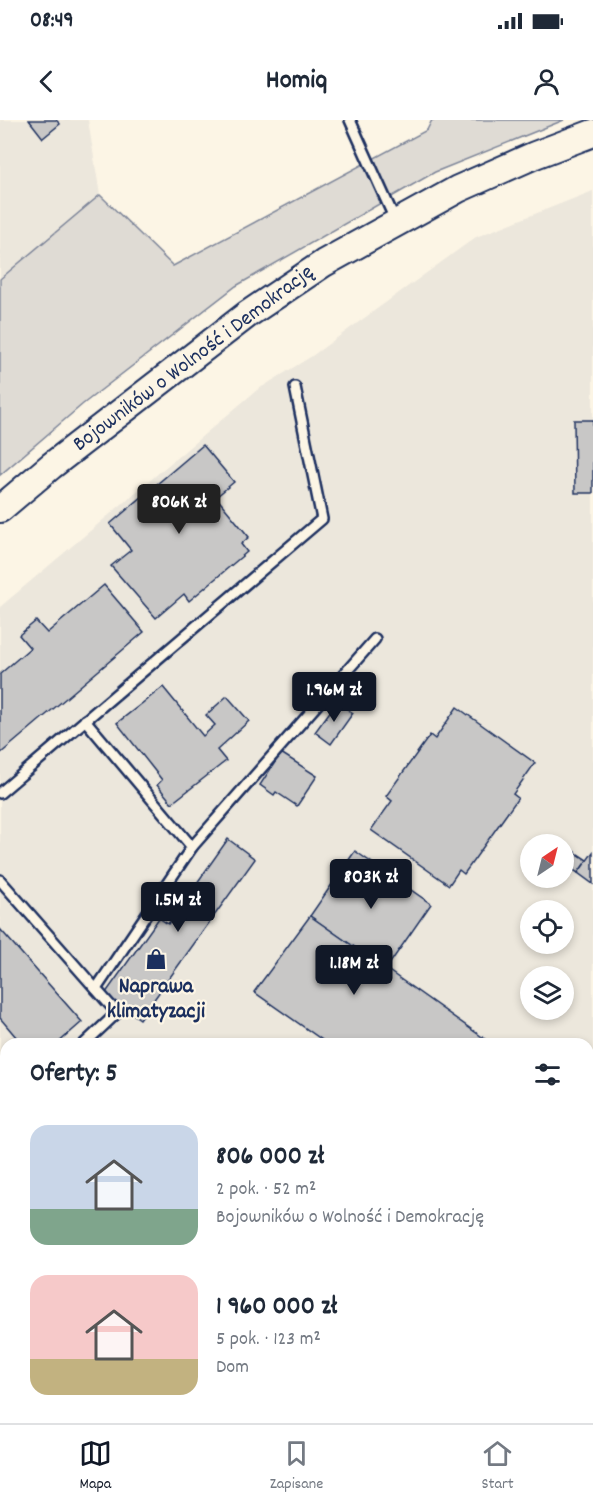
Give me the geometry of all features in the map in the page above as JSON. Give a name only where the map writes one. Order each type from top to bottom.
[{"type":"main road","name":"Bojowników o Wolność i Demokrację","points":[[0,509],[51,466],[248,314],[324,263],[458,189],[535,155],[593,133]]},
{"type":"lane","points":[[350,120],[396,222]]},
{"type":"lane","points":[[0,793],[322,519],[295,387]]},
{"type":"lane","points":[[96,989],[192,847],[375,639]]},
{"type":"lane","points":[[85,720],[192,847]]},
{"type":"lane","points":[[0,880],[117,1013],[90,1038]]},
{"type":"shaded area","points":[[0,120],[88,120],[100,195],[0,279]]},
{"type":"shaded area","points":[[432,120],[564,120],[435,172],[236,286],[83,404],[0,475],[0,279],[100,195],[173,266],[427,130]]},
{"type":"shaded area","points":[[593,191],[593,1038],[0,1038],[0,607],[257,390],[312,356],[476,237]]},
{"type":"building","points":[[29,120],[56,120],[60,124],[43,138]]},
{"type":"building","points":[[574,420],[593,420],[593,493],[575,493]]},
{"type":"building","points":[[203,445],[234,482],[216,497],[249,537],[241,544],[247,552],[189,601],[184,594],[156,618],[111,566],[131,550],[110,524]]},
{"type":"building","points":[[104,585],[144,632],[0,754],[0,674],[30,648],[19,635],[36,621],[47,633]]},
{"type":"building","points":[[163,687],[203,736],[215,725],[206,715],[227,696],[249,721],[217,750],[226,761],[172,803],[157,785],[162,780],[117,723]]},
{"type":"building","points":[[337,702],[353,713],[331,744],[315,732]]},
{"type":"building","points":[[457,707],[535,763],[513,794],[518,798],[464,874],[459,870],[449,885],[371,830],[392,801],[386,796],[430,735],[435,739]]},
{"type":"building","points":[[281,753],[317,776],[297,806],[276,792],[274,795],[260,785]]},
{"type":"building","points":[[228,839],[255,859],[140,1019],[105,994],[159,918],[168,924]]},
{"type":"building","points":[[355,851],[431,904],[386,969],[310,916]]},
{"type":"building","points":[[574,852],[587,860],[578,873],[574,870]]},
{"type":"building","points":[[593,852],[593,884],[578,873]]},
{"type":"building","points":[[310,916],[483,1038],[319,1038],[254,992]]},
{"type":"building","points":[[0,929],[82,1022],[64,1038],[17,1038],[0,1018]]},
{"type":"place","name":"Naprawa klimatyzacji","points":[[156,959]]}]
